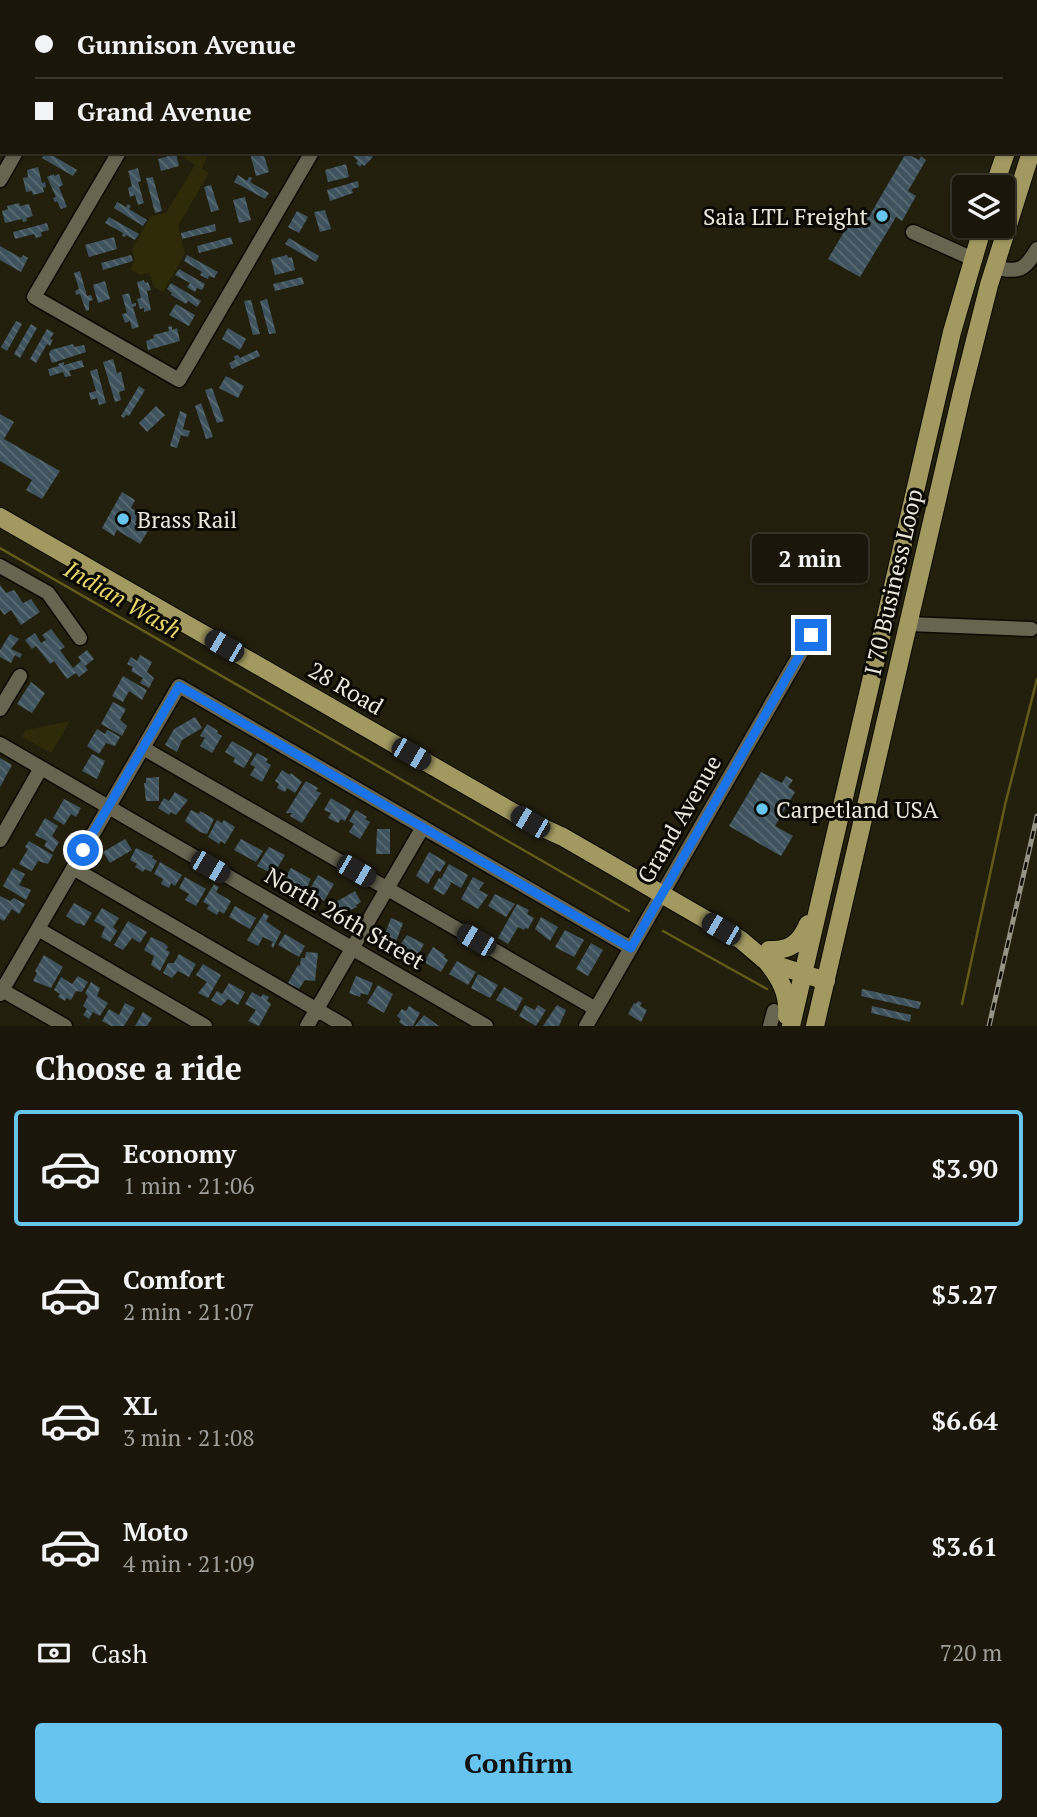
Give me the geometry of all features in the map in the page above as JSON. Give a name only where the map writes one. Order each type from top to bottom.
[{"type":"main road","points":[[998,175],[1005,154]]},
{"type":"main road","name":"I 70 Business Loop","points":[[815,1026],[962,392],[994,268],[1030,154]]},
{"type":"main road","name":"I 70 Business Loop","points":[[788,1026],[953,332],[979,238]]},
{"type":"main road","points":[[973,259],[994,268]]},
{"type":"main road","name":"28 Road","points":[[0,517],[768,956],[802,974],[826,981]]},
{"type":"main road","points":[[884,623],[909,624]]},
{"type":"main road","points":[[788,1026],[786,994],[768,956],[796,944],[818,901]]},
{"type":"street","points":[[0,180],[15,154]]},
{"type":"street","points":[[118,154],[34,297],[179,380],[311,154]]},
{"type":"street","points":[[913,232],[973,259]]},
{"type":"street","points":[[994,268],[1014,271],[1027,265],[1037,249]]},
{"type":"street","points":[[0,566],[48,593],[80,638]]},
{"type":"street","points":[[909,624],[1031,629]]},
{"type":"street","name":"Grand Avenue","points":[[586,1026],[811,635]]},
{"type":"street","points":[[0,709],[20,676]]},
{"type":"street","points":[[65,1026],[1,992],[179,686],[631,948]]},
{"type":"street","name":"North 26th Street","points":[[0,744],[486,1026]]},
{"type":"street","points":[[143,748],[596,1009]]},
{"type":"street","points":[[0,840],[41,768]]},
{"type":"street","points":[[307,1026],[423,827]]},
{"type":"street","points":[[73,868],[345,1026]]},
{"type":"street","points":[[38,929],[205,1026]]},
{"type":"street","points":[[770,1026],[774,1011]]},
{"type":"shaded area","points":[[208,154],[202,169],[209,173],[178,226],[185,253],[163,292],[154,287],[149,273],[140,275],[130,269],[135,261],[132,249],[151,216],[166,213],[195,165],[182,156]]},
{"type":"shaded area","points":[[70,721],[51,753],[22,737],[26,730]]},
{"type":"building","points":[[42,154],[50,154],[77,170],[73,176],[42,158]]},
{"type":"building","points":[[176,154],[179,166],[161,171],[158,159]]},
{"type":"building","points":[[250,154],[264,154],[269,172],[256,176]]},
{"type":"building","points":[[351,154],[370,154],[373,157],[364,166],[362,164],[360,167],[356,163],[358,161]]},
{"type":"building","name":"Saia LTL Freight","points":[[905,154],[919,160],[921,156],[926,160],[908,191],[916,196],[902,221],[896,217],[860,277],[828,259],[851,220],[855,222],[862,210],[870,215]]},
{"type":"building","points":[[346,164],[349,177],[328,182],[325,170]]},
{"type":"building","points":[[38,167],[42,183],[45,182],[46,187],[43,188],[44,192],[33,195],[32,191],[26,192],[23,178],[28,177],[27,170]]},
{"type":"building","points":[[138,168],[141,181],[138,182],[144,203],[138,205],[135,195],[130,197],[128,188],[132,186],[128,171]]},
{"type":"building","points":[[59,174],[63,185],[59,187],[67,207],[61,209],[53,198],[56,197],[47,177]]},
{"type":"building","points":[[238,175],[247,181],[249,177],[252,178],[250,182],[269,193],[265,199],[234,182]]},
{"type":"building","points":[[153,177],[162,211],[155,213],[146,178]]},
{"type":"building","points":[[358,181],[359,187],[352,189],[353,193],[330,201],[327,190]]},
{"type":"building","points":[[211,185],[219,210],[211,212],[204,187]]},
{"type":"building","points":[[245,197],[251,220],[239,223],[233,200]]},
{"type":"building","points":[[117,202],[126,207],[128,204],[131,206],[129,209],[147,220],[143,226],[114,208]]},
{"type":"building","points":[[19,203],[20,206],[29,204],[33,216],[23,222],[22,219],[5,223],[2,211],[8,209],[7,206]]},
{"type":"building","points":[[325,210],[331,229],[320,232],[314,212]]},
{"type":"building","points":[[297,211],[308,217],[299,233],[288,227]]},
{"type":"building","points":[[109,217],[139,234],[135,240],[126,235],[122,236],[123,233],[105,223]]},
{"type":"building","points":[[47,223],[49,230],[41,232],[42,236],[36,238],[34,234],[15,239],[13,232]]},
{"type":"building","points":[[215,224],[216,231],[182,239],[181,233]]},
{"type":"building","points":[[114,237],[117,249],[89,257],[85,245]]},
{"type":"building","points":[[231,237],[233,244],[199,253],[197,246]]},
{"type":"building","points":[[289,238],[319,256],[316,262],[285,244]]},
{"type":"building","points":[[0,246],[21,258],[23,255],[28,258],[21,272],[0,260]]},
{"type":"building","points":[[131,255],[133,261],[103,270],[101,263]]},
{"type":"building","points":[[187,255],[218,272],[214,278],[209,276],[208,279],[200,275],[202,272],[184,261]]},
{"type":"building","points":[[287,255],[288,258],[292,257],[295,270],[275,275],[271,259]]},
{"type":"building","points":[[179,269],[205,284],[202,290],[197,288],[195,292],[187,287],[190,283],[175,275]]},
{"type":"building","points":[[80,271],[87,296],[91,295],[93,300],[89,301],[89,310],[86,311],[80,294],[76,295],[75,291],[79,289],[74,273]]},
{"type":"building","points":[[302,277],[304,284],[275,291],[273,284]]},
{"type":"building","points":[[144,280],[145,283],[148,282],[151,290],[147,291],[151,310],[144,312],[137,299],[141,298],[137,282]]},
{"type":"building","points":[[105,281],[110,299],[98,303],[93,285]]},
{"type":"building","points":[[171,283],[201,301],[197,307],[171,295],[167,289]]},
{"type":"building","points":[[129,293],[132,304],[136,303],[133,307],[139,327],[132,329],[130,321],[125,323],[122,314],[127,313],[122,295]]},
{"type":"building","points":[[267,299],[276,333],[269,334],[260,301]]},
{"type":"building","points":[[251,300],[260,334],[253,335],[244,301]]},
{"type":"building","points":[[176,304],[195,315],[189,326],[169,315]]},
{"type":"building","points":[[16,321],[22,324],[7,351],[1,347]]},
{"type":"building","points":[[31,324],[37,328],[20,358],[14,354]]},
{"type":"building","points":[[172,326],[172,330],[177,328],[180,341],[148,350],[146,341],[154,338],[153,335],[169,331],[168,327]]},
{"type":"building","points":[[228,328],[246,339],[240,350],[222,339]]},
{"type":"building","points":[[47,329],[54,333],[50,339],[53,340],[50,346],[47,344],[36,363],[30,359]]},
{"type":"building","points":[[73,344],[74,347],[84,345],[86,352],[52,363],[49,354],[51,350]]},
{"type":"building","points":[[257,350],[260,356],[232,369],[229,363],[235,360],[234,356],[238,355],[240,358]]},
{"type":"building","points":[[113,359],[117,373],[121,372],[125,390],[119,392],[121,400],[115,402],[103,362]]},
{"type":"building","points":[[82,360],[84,367],[69,371],[71,376],[65,377],[63,372],[50,376],[48,369],[59,366],[58,364]]},
{"type":"building","points":[[97,369],[106,403],[99,405],[97,398],[91,400],[89,393],[96,391],[90,371]]},
{"type":"building","points":[[226,376],[244,386],[238,398],[219,388]]},
{"type":"building","points":[[139,386],[145,390],[129,416],[124,418],[121,416]]},
{"type":"building","points":[[212,388],[224,421],[217,423],[205,390]]},
{"type":"building","points":[[201,403],[213,437],[206,439],[195,406]]},
{"type":"building","points":[[156,406],[165,415],[147,432],[139,423]]},
{"type":"building","points":[[180,411],[187,414],[183,429],[190,431],[188,437],[181,435],[177,448],[170,446]]},
{"type":"building","points":[[0,414],[14,422],[4,439],[60,471],[42,499],[26,490],[32,480],[0,461]]},
{"type":"building","name":"Brass Rail","points":[[122,492],[135,500],[131,508],[141,514],[135,523],[148,531],[140,544],[117,530],[114,536],[102,528]]},
{"type":"building","points":[[0,585],[6,593],[14,590],[23,603],[31,599],[40,612],[21,625],[11,610],[4,615],[0,609]]},
{"type":"building","points":[[51,629],[65,647],[60,650],[73,668],[81,661],[78,657],[87,650],[94,659],[85,666],[88,670],[79,677],[76,673],[67,679],[54,661],[50,664],[36,646],[32,649],[25,640],[35,633],[41,643],[46,640],[42,635]]},
{"type":"building","points":[[10,634],[19,639],[11,649],[22,654],[20,658],[15,655],[11,663],[0,657],[0,650]]},
{"type":"building","points":[[140,655],[152,662],[147,672],[154,678],[149,688],[140,683],[143,678],[131,671],[133,667],[127,664],[131,657],[137,661]]},
{"type":"building","points":[[123,676],[147,690],[142,700],[129,691],[123,702],[112,696]]},
{"type":"building","points":[[31,682],[45,693],[32,713],[17,704]]},
{"type":"building","points":[[113,702],[126,709],[120,720],[127,726],[122,736],[101,724]]},
{"type":"building","points":[[195,717],[202,728],[182,740],[177,752],[165,745],[174,729]]},
{"type":"building","points":[[207,724],[222,736],[212,753],[200,746],[205,738],[200,736]]},
{"type":"building","points":[[97,729],[105,734],[107,730],[110,731],[120,737],[115,746],[106,743],[99,754],[87,746]]},
{"type":"building","points":[[232,741],[253,753],[244,768],[233,762],[235,758],[225,752]]},
{"type":"building","points":[[257,753],[268,759],[266,762],[271,765],[262,782],[250,775],[255,767],[250,764]]},
{"type":"building","points":[[92,754],[105,761],[97,779],[82,771]]},
{"type":"building","points":[[0,758],[12,765],[0,787]]},
{"type":"building","points":[[282,770],[302,782],[295,793],[287,788],[285,792],[277,788],[279,784],[275,781]]},
{"type":"building","name":"Carpetland USA","points":[[761,772],[782,783],[786,776],[793,780],[788,787],[795,792],[775,826],[793,836],[781,856],[729,826]]},
{"type":"building","points":[[159,777],[159,801],[146,801],[146,778]]},
{"type":"building","points":[[306,781],[321,793],[302,823],[290,816],[292,813],[286,813]]},
{"type":"building","points":[[175,792],[188,800],[176,815],[171,812],[169,815],[158,808],[164,798],[169,801]]},
{"type":"building","points":[[331,798],[351,810],[345,821],[341,819],[338,823],[328,818],[331,813],[324,810]]},
{"type":"building","points":[[64,799],[81,808],[76,817],[71,814],[64,825],[53,818]]},
{"type":"building","points":[[191,810],[199,814],[200,811],[214,819],[207,834],[185,821]]},
{"type":"building","points":[[356,810],[370,822],[360,839],[349,832],[354,824],[349,821]]},
{"type":"building","points":[[45,818],[58,826],[52,836],[59,842],[53,852],[44,846],[47,841],[35,835]]},
{"type":"building","points":[[217,820],[222,823],[224,820],[235,827],[225,844],[221,841],[219,844],[208,837]]},
{"type":"building","points":[[377,829],[390,829],[390,854],[376,854]]},
{"type":"building","points":[[125,839],[132,850],[110,863],[103,852]]},
{"type":"building","points":[[241,839],[263,851],[256,862],[234,850]]},
{"type":"building","points":[[29,841],[53,855],[48,864],[38,861],[32,871],[19,864],[28,849],[25,847]]},
{"type":"building","points":[[269,847],[285,855],[275,872],[257,866]]},
{"type":"building","points":[[136,848],[153,856],[157,861],[151,872],[145,869],[143,872],[130,860]]},
{"type":"building","points":[[429,852],[446,862],[440,872],[436,870],[428,884],[416,876]]},
{"type":"building","points":[[160,862],[182,875],[175,886],[171,883],[169,888],[161,884],[163,879],[154,874]]},
{"type":"building","points":[[449,864],[468,875],[461,888],[449,881],[451,884],[444,895],[433,889]]},
{"type":"building","points":[[13,868],[25,874],[19,885],[31,890],[26,900],[3,886]]},
{"type":"building","points":[[291,868],[311,879],[305,891],[284,879]]},
{"type":"building","points":[[318,875],[334,884],[324,901],[320,898],[318,901],[307,894]]},
{"type":"building","points":[[185,877],[206,889],[196,906],[185,900],[189,894],[179,888]]},
{"type":"building","points":[[473,877],[484,883],[479,890],[488,895],[478,909],[461,899]]},
{"type":"building","points":[[214,884],[219,887],[216,892],[231,901],[224,914],[219,911],[217,915],[207,909],[209,905],[203,902]]},
{"type":"building","points":[[355,891],[361,902],[357,907],[341,914],[334,903]]},
{"type":"building","points":[[495,894],[515,904],[506,917],[488,906]]},
{"type":"building","points":[[0,896],[10,901],[14,898],[25,904],[19,914],[12,909],[4,921],[0,919]]},
{"type":"building","points":[[74,903],[92,913],[84,926],[66,916]]},
{"type":"building","points":[[517,904],[529,910],[527,914],[534,918],[528,929],[518,927],[508,944],[498,938]]},
{"type":"building","points":[[235,906],[256,918],[250,929],[229,917]]},
{"type":"building","points":[[102,908],[119,918],[113,927],[117,931],[110,942],[101,937],[105,927],[94,921]]},
{"type":"building","points":[[264,913],[269,916],[266,921],[281,932],[273,948],[273,942],[263,937],[258,946],[247,940]]},
{"type":"building","points":[[541,917],[558,927],[550,941],[535,929]]},
{"type":"building","points":[[391,918],[403,923],[396,942],[384,937]]},
{"type":"building","points":[[128,921],[147,932],[140,943],[132,938],[123,950],[114,945]]},
{"type":"building","points":[[565,930],[584,940],[574,957],[555,947]]},
{"type":"building","points":[[285,934],[305,946],[299,957],[278,945]]},
{"type":"building","points":[[407,935],[424,944],[418,955],[400,945]]},
{"type":"building","points":[[151,937],[164,943],[168,947],[166,950],[170,952],[160,971],[151,965],[154,956],[144,950]]},
{"type":"building","points":[[591,943],[603,950],[588,976],[576,969]]},
{"type":"building","points":[[433,947],[448,960],[441,972],[424,962]]},
{"type":"building","points":[[306,952],[318,953],[315,981],[305,980],[299,989],[288,983],[298,965],[300,966],[301,958],[305,958]]},
{"type":"building","points":[[179,954],[196,964],[189,977],[178,971],[172,978],[163,973],[168,963],[174,963]]},
{"type":"building","points":[[44,955],[63,967],[51,988],[33,981]]},
{"type":"building","points":[[457,961],[476,972],[468,985],[449,974]]},
{"type":"building","points":[[203,964],[221,975],[208,998],[198,993],[207,982],[196,975]]},
{"type":"building","points":[[478,974],[498,985],[490,998],[471,988]]},
{"type":"building","points":[[78,976],[88,982],[82,992],[76,991],[71,1000],[66,998],[65,1001],[58,997],[60,994],[54,990],[61,977],[72,984]]},
{"type":"building","points":[[356,976],[373,983],[368,995],[361,993],[360,997],[349,993]]},
{"type":"building","points":[[91,982],[100,988],[97,996],[108,1003],[100,1016],[93,1012],[89,1019],[83,1015],[87,1009],[83,1006],[88,996],[85,993]]},
{"type":"building","points":[[229,983],[245,992],[238,1005],[228,999],[221,1006],[211,1000],[217,991],[222,994]]},
{"type":"building","points":[[378,985],[393,994],[384,1013],[367,1003]]},
{"type":"building","points":[[504,987],[523,998],[516,1011],[496,1000]]},
{"type":"building","points":[[862,989],[921,1002],[919,1009],[861,996]]},
{"type":"building","points":[[252,992],[261,997],[263,994],[269,997],[267,1001],[271,1004],[259,1026],[248,1021],[256,1010],[245,1004]]},
{"type":"building","points":[[638,1001],[642,1003],[640,1006],[647,1010],[641,1022],[628,1014]]},
{"type":"building","points":[[125,1003],[135,1008],[124,1026],[111,1026],[102,1021],[109,1009],[119,1015]]},
{"type":"building","points":[[525,1005],[535,1010],[538,1005],[546,1010],[536,1026],[519,1016]]},
{"type":"building","points":[[557,1005],[566,1010],[559,1026],[543,1026]]},
{"type":"building","points":[[409,1006],[420,1013],[413,1026],[405,1026],[399,1022],[401,1019],[397,1016],[402,1009],[406,1011]]},
{"type":"building","points":[[872,1006],[911,1015],[910,1022],[871,1013]]},
{"type":"building","points":[[143,1012],[152,1018],[147,1026],[135,1026]]},
{"type":"building","points":[[424,1015],[439,1026],[415,1026]]},
{"type":"waterway","name":"Indian Wash","points":[[0,548],[629,911]]},
{"type":"waterway","points":[[962,1004],[1005,805],[1037,679]]},
{"type":"waterway","name":"Indian Wash","points":[[663,931],[767,989]]},
{"type":"railway","points":[[989,1026],[1037,816]]},
{"type":"place","name":"Saia LTL Freight","points":[[882,216]]},
{"type":"place","name":"Brass Rail","points":[[123,519]]},
{"type":"place","name":"Carpetland USA","points":[[762,809]]},
{"type":"route","points":[[83,850],[179,686],[631,948],[811,635]]}]
